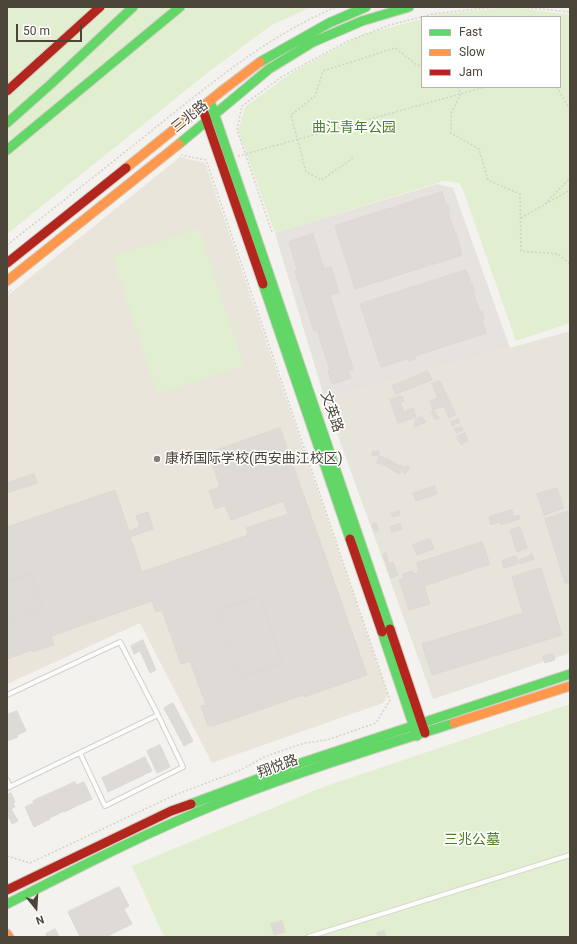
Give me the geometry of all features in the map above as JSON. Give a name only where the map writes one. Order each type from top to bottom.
[{"type":"main road","points":[[7,90],[88,7]]},
{"type":"main road","points":[[7,90],[100,7]]},
{"type":"main road","points":[[7,123],[133,7]]},
{"type":"main road","points":[[7,150],[180,7]]},
{"type":"main road","points":[[114,60],[157,28],[189,7]]},
{"type":"main road","name":"三兆路","points":[[7,263],[257,64],[328,23],[366,7]]},
{"type":"main road","name":"三兆路","points":[[7,281],[211,118],[269,69],[313,42],[362,21],[409,7]]},
{"type":"main road","name":"文英路","points":[[206,104],[421,734]]},
{"type":"main road","name":"文英路","points":[[211,118],[230,158],[417,724]]},
{"type":"main road","name":"翔悦路","points":[[7,890],[171,810],[295,765],[570,674]]},
{"type":"main road","name":"翔悦路","points":[[7,904],[121,846],[217,804],[326,764],[570,686]]},
{"type":"lane","points":[[7,695],[120,642],[183,767],[105,806],[80,753]]},
{"type":"lane","points":[[7,780],[8,788],[158,715]]},
{"type":"lane","points":[[308,937],[570,855]]},
{"type":"path","points":[[425,16],[505,7]]},
{"type":"path","points":[[523,7],[570,12]]},
{"type":"path","points":[[272,232],[237,130],[242,106],[289,72],[348,40],[390,25],[421,17]]},
{"type":"path","points":[[353,158],[322,180],[306,172],[291,115],[315,96],[323,71],[395,48],[421,66]]},
{"type":"path","points":[[458,88],[461,94]]},
{"type":"path","points":[[230,158],[482,88]]},
{"type":"path","points":[[558,88],[570,110]]},
{"type":"path","points":[[461,94],[450,113],[451,133],[479,149],[488,180],[520,194],[522,251],[558,254],[570,264]]},
{"type":"path","points":[[7,856],[30,863],[175,795],[241,770],[264,757],[304,743],[327,740],[376,723],[390,700],[206,160],[179,154]]},
{"type":"path","points":[[544,206],[570,178]]},
{"type":"path","points":[[520,218],[544,206],[570,190]]},
{"type":"path","points":[[7,293],[13,288]]},
{"type":"shaded area","name":"康桥国际学校(西安曲江校区)","points":[[180,157],[205,163],[388,695],[383,703],[212,763],[140,623],[7,684],[7,296]]},
{"type":"shaded area","points":[[437,184],[453,188],[510,348],[325,400],[275,233]]},
{"type":"shaded area","points":[[570,331],[570,653],[433,699],[325,400]]},
{"type":"green space","points":[[7,7],[311,7],[270,26],[211,70],[7,234]]},
{"type":"green space","name":"曲江青年公园","points":[[511,7],[570,15],[570,323],[516,341],[463,190],[459,183],[444,181],[275,233],[238,131],[245,107],[290,74],[361,35],[421,19],[421,88],[561,88],[561,16],[432,16]]},
{"type":"green space","points":[[199,229],[244,366],[157,394],[112,256]]},
{"type":"green space","name":"三兆公墓","points":[[570,704],[570,937],[164,937],[132,866],[326,786]]},
{"type":"building","points":[[442,192],[446,205],[448,205],[450,212],[448,213],[456,233],[462,255],[355,289],[335,226]]},
{"type":"building","points":[[313,234],[324,269],[331,267],[339,293],[330,295],[353,369],[348,370],[351,378],[332,384],[328,371],[330,370],[317,330],[314,331],[295,271],[297,270],[289,242]]},
{"type":"building","points":[[466,270],[475,290],[473,291],[480,312],[482,311],[484,319],[482,319],[486,333],[415,356],[416,359],[409,361],[409,358],[381,367],[360,304]]},
{"type":"building","points":[[428,371],[432,380],[396,394],[392,386]]},
{"type":"building","points":[[440,381],[456,415],[449,418],[444,406],[433,410],[430,401],[438,398],[432,384]]},
{"type":"building","points":[[402,396],[404,401],[400,403],[404,412],[413,408],[416,417],[398,423],[390,400]]},
{"type":"building","points":[[434,411],[439,418],[436,420],[431,413]]},
{"type":"building","points":[[422,417],[426,422],[415,427],[415,420]]},
{"type":"building","points":[[458,419],[460,422],[452,426],[451,422]]},
{"type":"building","points":[[462,427],[463,430],[456,433],[454,429]]},
{"type":"building","points":[[280,428],[367,675],[304,697],[303,695],[213,726],[208,726],[201,706],[206,705],[190,661],[181,664],[162,610],[156,612],[152,601],[51,636],[54,645],[32,652],[31,650],[7,659],[7,620],[42,609],[30,574],[7,582],[7,527],[115,490],[129,531],[140,527],[136,516],[148,512],[153,529],[130,537],[142,572],[248,535],[246,528],[288,514],[283,501],[231,520],[225,505],[215,509],[209,491],[220,487],[209,453]],"holes":[[[260,597],[282,663],[238,677],[216,611]]]},
{"type":"building","points":[[465,433],[468,441],[461,445],[457,437]]},
{"type":"building","points":[[379,451],[379,455],[372,456],[372,452]]},
{"type":"building","points":[[380,456],[384,458],[380,464],[377,463]]},
{"type":"building","points":[[386,458],[404,467],[399,474],[382,464]]},
{"type":"building","points":[[407,466],[410,467],[405,474],[403,472]]},
{"type":"building","points":[[34,474],[37,483],[7,493],[7,483]]},
{"type":"building","points":[[435,486],[437,494],[416,501],[413,494]]},
{"type":"building","points":[[557,488],[564,508],[544,515],[537,494]]},
{"type":"building","points":[[512,510],[514,517],[519,515],[520,519],[501,525],[500,522],[491,525],[489,517]]},
{"type":"building","points":[[399,511],[400,515],[393,517],[391,514]]},
{"type":"building","points":[[570,511],[570,582],[565,583],[545,519]]},
{"type":"building","points":[[376,523],[379,530],[375,532],[372,525]]},
{"type":"building","points":[[400,524],[402,529],[392,532],[390,527]]},
{"type":"building","points":[[520,527],[527,548],[517,552],[510,530]]},
{"type":"building","points":[[430,539],[434,549],[417,555],[413,545]]},
{"type":"building","points":[[482,542],[490,564],[424,586],[430,604],[409,610],[399,580],[404,578],[403,574],[412,571],[413,574],[419,572],[417,563]]},
{"type":"building","points":[[386,553],[389,563],[393,562],[398,575],[391,578],[383,555]]},
{"type":"building","points":[[532,554],[534,559],[520,564],[519,560]]},
{"type":"building","points":[[516,556],[518,564],[504,568],[502,561]]},
{"type":"building","points":[[541,568],[562,635],[432,675],[422,644],[523,613],[512,577]]},
{"type":"building","points":[[30,574],[42,609],[7,620],[7,582]]},
{"type":"building","points":[[260,597],[282,663],[238,677],[216,611]]},
{"type":"building","points":[[143,640],[156,670],[150,673],[140,651],[134,654],[131,646]]},
{"type":"building","points":[[553,654],[555,660],[545,663],[543,657]]},
{"type":"building","points":[[173,703],[193,741],[184,746],[164,708]]},
{"type":"building","points":[[17,711],[26,731],[17,735],[18,737],[7,741],[7,715]]},
{"type":"building","points":[[160,745],[170,767],[157,773],[147,751]]},
{"type":"building","points":[[145,757],[152,771],[108,792],[102,778]]},
{"type":"building","points":[[75,782],[76,785],[84,782],[92,799],[49,818],[50,819],[34,827],[25,807],[34,803],[33,801]]},
{"type":"building","points":[[11,793],[15,802],[13,804],[15,807],[11,809],[18,821],[12,824],[7,814],[7,795]]},
{"type":"building","points":[[119,887],[129,906],[124,909],[132,924],[106,937],[80,937],[68,912]]},
{"type":"building","points":[[282,921],[285,932],[274,935],[271,924]]},
{"type":"building","points":[[55,929],[59,937],[47,937],[46,934]]},
{"type":"building","points":[[384,931],[386,937],[378,937],[377,933]]},
{"type":"traffic: fast","points":[[7,123],[133,7]]},
{"type":"traffic: fast","points":[[7,150],[180,7]]},
{"type":"traffic: fast","points":[[260,62],[329,23],[366,7]]},
{"type":"traffic: fast","points":[[179,144],[269,69],[313,42],[362,21],[409,7]]},
{"type":"traffic: fast","points":[[210,101],[390,629]]},
{"type":"traffic: fast","points":[[263,284],[350,539]]},
{"type":"traffic: fast","points":[[382,632],[417,736]]},
{"type":"traffic: fast","points":[[191,804],[295,765],[570,674]]},
{"type":"traffic: fast","points":[[7,904],[137,839],[217,804],[305,771],[454,723]]},
{"type":"traffic: slow","points":[[126,168],[260,62]]},
{"type":"traffic: slow","points":[[7,281],[179,144]]},
{"type":"traffic: slow","points":[[454,723],[570,686]]},
{"type":"traffic: jam","points":[[7,91],[100,7]]},
{"type":"traffic: jam","points":[[202,107],[263,284]]},
{"type":"traffic: jam","points":[[7,263],[126,168]]},
{"type":"traffic: jam","points":[[350,539],[382,632]]},
{"type":"traffic: jam","points":[[390,629],[425,733]]},
{"type":"traffic: jam","points":[[7,890],[171,811],[191,804]]},
{"type":"place","name":"康桥国际学校(西安曲江校区)","points":[[157,459]]}]
